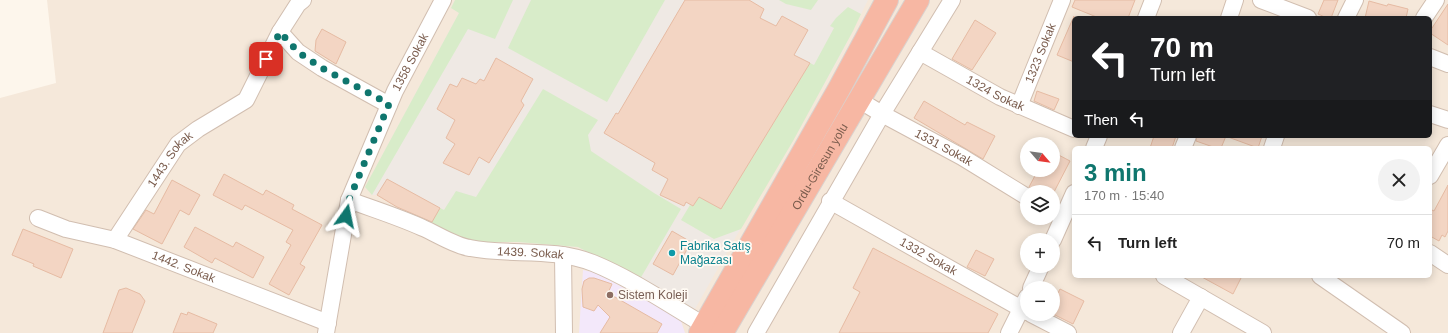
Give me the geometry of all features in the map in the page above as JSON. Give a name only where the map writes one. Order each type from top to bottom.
[{"type":"highway","name":"Ordu-Giresun yolu","points":[[708,330],[887,0]]},
{"type":"highway","name":"Ordu-Giresun yolu","points":[[708,330],[859,100],[918,0]]},
{"type":"street","name":"1358 Sokak","points":[[327,328],[349,200],[394,91],[443,0]]},
{"type":"street","points":[[756,333],[830,202],[952,0]]},
{"type":"street","name":"1323 Sokak","points":[[1019,106],[1062,0]]},
{"type":"street","points":[[1147,16],[1153,0]]},
{"type":"street","points":[[1230,16],[1236,0]]},
{"type":"street","points":[[1261,0],[1286,4],[1305,16]]},
{"type":"street","points":[[1347,16],[1355,0]]},
{"type":"street","points":[[1425,16],[1436,0]]},
{"type":"street","points":[[298,1],[280,32],[298,52],[322,68],[389,104]]},
{"type":"street","name":"1443. Sokak","points":[[115,240],[178,144],[198,129],[246,100],[280,32]]},
{"type":"street","name":"1324 Sokak","points":[[920,52],[1019,106],[1072,129]]},
{"type":"street","points":[[1432,58],[1448,64]]},
{"type":"street","name":"1331 Sokak","points":[[859,100],[962,157],[1020,194]]},
{"type":"street","points":[[1432,115],[1448,120]]},
{"type":"street","points":[[1432,173],[1448,145]]},
{"type":"street","points":[[1056,233],[1072,199]]},
{"type":"street","name":"1439. Sokak","points":[[349,200],[421,227],[468,248],[511,252],[550,253],[592,263],[611,271],[708,330]]},
{"type":"street","name":"1332 Sokak","points":[[830,202],[1020,304]]},
{"type":"street","name":"1442. Sokak","points":[[38,218],[66,229],[115,240],[327,328]]},
{"type":"street","points":[[1432,254],[1448,265]]},
{"type":"street","points":[[563,255],[564,333]]},
{"type":"street","points":[[1172,278],[1263,333]]},
{"type":"street","points":[[1323,278],[1402,333]]},
{"type":"street","points":[[1181,333],[1201,297]]},
{"type":"street","points":[[1009,333],[1020,318]]},
{"type":"street","name":"1332 Sokak","points":[[1048,321],[1068,333]]},
{"type":"shaded area","points":[[47,0],[1448,0],[1448,333],[0,333],[0,98],[56,83]]},
{"type":"shaded area","points":[[455,0],[868,0],[844,49],[793,141],[695,309],[578,247],[518,242],[475,242],[431,227],[377,195],[372,195],[365,187],[459,13],[451,8]]},
{"type":"shaded area","name":"Sistem Koleji","points":[[583,270],[596,273],[680,318],[685,333],[579,333]]},
{"type":"green space","points":[[455,0],[513,0],[495,39],[468,29],[372,195],[365,187],[459,13],[451,8]]},
{"type":"green space","points":[[531,0],[665,0],[607,102],[508,48]]},
{"type":"green space","points":[[779,0],[818,0],[811,10],[786,4]]},
{"type":"green space","points":[[848,7],[861,14],[853,31],[793,141],[741,229],[714,239],[681,220],[690,205],[693,206],[699,197],[721,209],[810,63],[814,65],[834,28],[830,26]]},
{"type":"green space","points":[[543,89],[598,120],[588,135],[591,151],[681,209],[640,279],[578,247],[518,242],[475,242],[429,226],[440,208],[444,210],[456,191],[476,197]]},
{"type":"building","points":[[685,0],[749,0],[764,9],[760,18],[776,26],[782,16],[808,30],[794,55],[810,63],[721,209],[699,197],[693,206],[686,202],[684,206],[660,195],[668,179],[652,170],[655,163],[604,133],[616,113],[618,114]]},
{"type":"building","points":[[1075,0],[1135,0],[1129,16],[1094,16],[1072,7]]},
{"type":"building","points":[[1324,0],[1338,0],[1332,16],[1322,16],[1318,14]]},
{"type":"building","points":[[1369,1],[1387,6],[1388,4],[1408,9],[1406,16],[1365,16]]},
{"type":"building","points":[[1448,4],[1448,45],[1432,34],[1432,28]]},
{"type":"building","points":[[975,20],[996,33],[972,70],[952,59]]},
{"type":"building","points":[[1072,21],[1072,61],[1057,55]]},
{"type":"building","points":[[322,29],[346,42],[336,64],[315,51],[316,40]]},
{"type":"building","points":[[496,58],[533,79],[521,101],[524,105],[489,163],[479,157],[469,175],[443,163],[455,144],[446,138],[455,120],[437,109],[450,84],[457,87],[462,78],[476,84],[480,79],[484,81]]},
{"type":"building","points":[[1037,91],[1059,99],[1054,110],[1034,101]]},
{"type":"building","points":[[924,101],[965,125],[967,122],[995,136],[983,159],[914,118]]},
{"type":"building","points":[[1153,138],[1175,138],[1173,146],[1151,146]]},
{"type":"building","points":[[1197,138],[1225,138],[1222,146],[1210,146],[1196,141]]},
{"type":"building","points":[[1231,138],[1261,138],[1259,146],[1253,146]]},
{"type":"building","points":[[1060,156],[1070,161],[1058,185],[1030,185],[1034,177],[1060,177]]},
{"type":"building","points":[[224,174],[263,195],[266,190],[294,205],[292,209],[322,225],[300,264],[305,267],[289,295],[269,284],[291,245],[286,242],[293,230],[245,205],[242,210],[213,195]]},
{"type":"building","points":[[387,179],[440,208],[432,222],[397,207],[377,195]]},
{"type":"building","points":[[172,180],[200,195],[189,215],[180,210],[162,244],[133,229],[146,210],[154,214]]},
{"type":"building","points":[[1448,185],[1448,231],[1445,237],[1442,235],[1439,241],[1432,237],[1432,210],[1434,211]]},
{"type":"building","points":[[195,227],[233,247],[236,242],[264,257],[253,278],[215,258],[212,263],[184,247]]},
{"type":"building","points":[[23,229],[73,249],[61,278],[33,266],[34,264],[12,255]]},
{"type":"building","name":"Fabrika Satış Mağazası","points":[[672,231],[691,242],[673,275],[653,264]]},
{"type":"building","points":[[873,248],[998,314],[988,333],[839,333],[860,292],[853,288]]},
{"type":"building","points":[[976,250],[994,259],[985,276],[967,267]]},
{"type":"building","points":[[589,278],[594,278],[612,284],[608,293],[662,324],[657,333],[600,333],[610,317],[598,305],[594,311],[583,307],[582,289],[584,281]]},
{"type":"building","points":[[1204,278],[1241,278],[1233,294]]},
{"type":"building","points":[[126,288],[140,294],[145,301],[132,333],[103,333],[119,290]]},
{"type":"building","points":[[1060,289],[1084,301],[1073,324],[1060,318]]},
{"type":"building","points":[[188,312],[217,324],[213,333],[173,333],[181,313],[187,315]]},
{"type":"place","name":"Fabrika Satış Mağazası","points":[[672,253]]},
{"type":"place","name":"Sistem Koleji","points":[[610,295]]},
{"type":"route","points":[[266,59],[280,32],[298,52],[322,68],[389,104],[349,200],[346,216]]}]
